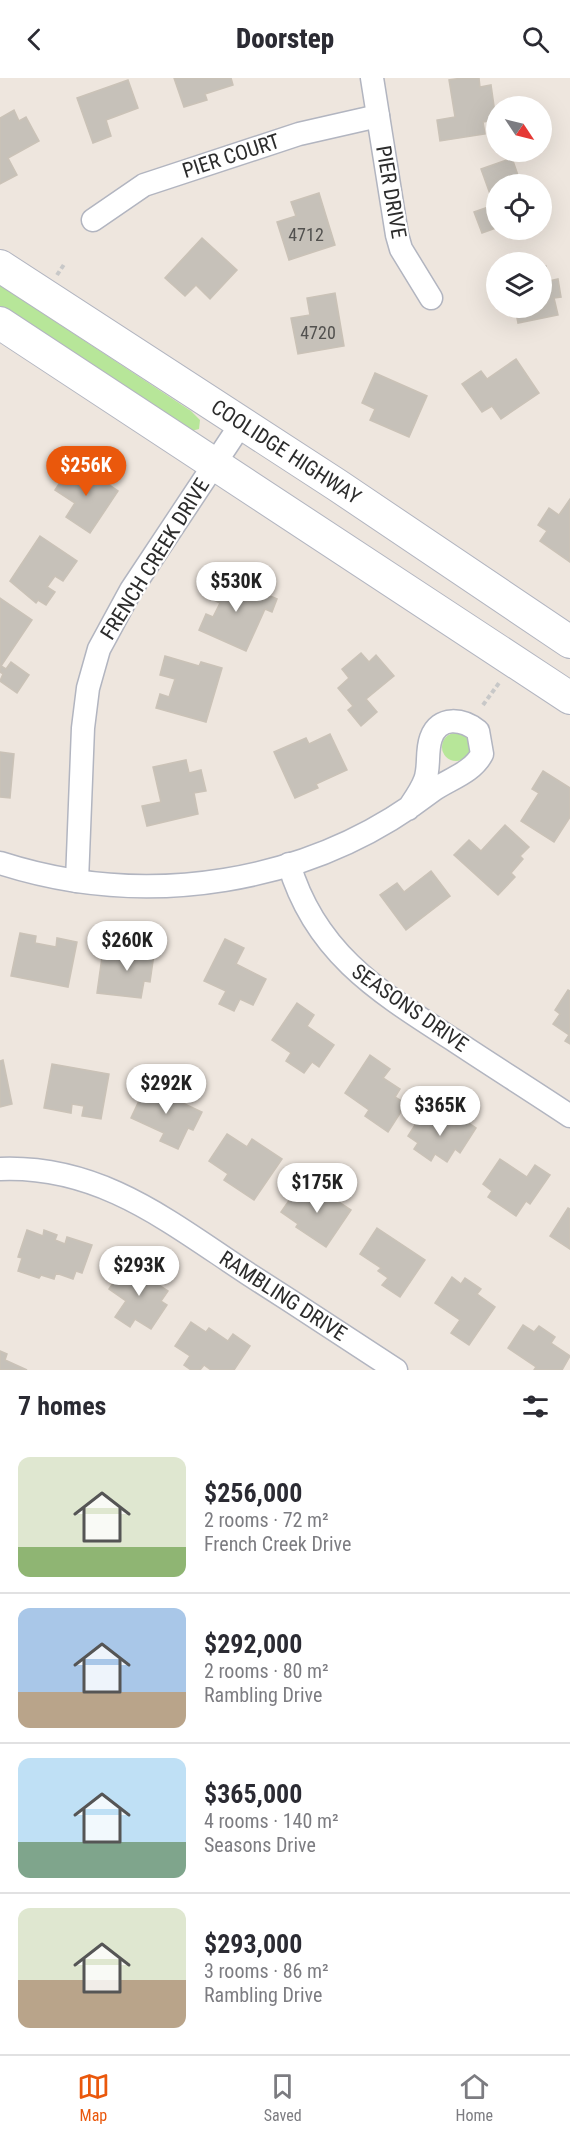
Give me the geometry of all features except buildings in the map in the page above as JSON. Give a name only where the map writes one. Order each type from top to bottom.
[{"type":"main road","name":"COOLIDGE HIGHWAY","points":[[0,266],[570,642]]},
{"type":"main road","points":[[0,323],[569,695]]},
{"type":"street","name":"PIER DRIVE","points":[[372,78],[394,220],[401,249],[431,298]]},
{"type":"street","name":"PIER COURT","points":[[93,220],[144,185],[299,134],[378,116]]},
{"type":"street","name":"FRENCH CREEK DRIVE","points":[[77,881],[84,728],[88,688],[96,659],[112,621],[241,424]]},
{"type":"street","points":[[0,863],[77,881],[114,885],[176,886],[239,878],[335,848],[380,826],[408,809]]},
{"type":"street","name":"SEASONS DRIVE","points":[[289,864],[304,906],[333,948],[350,967],[393,1001],[570,1116]]},
{"type":"street","name":"RAMBLING DRIVE","points":[[0,1169],[22,1168],[74,1176],[139,1202],[396,1370]]},
{"type":"path","points":[[55,278],[65,263]]},
{"type":"path","points":[[483,705],[499,683]]},
{"type":"green space","points":[[0,285],[191,411],[200,420],[199,429],[187,432],[0,308]]},
{"type":"green space","points":[[456,733],[466,737],[470,747],[466,757],[456,761],[446,757],[442,747],[446,737]]}]
